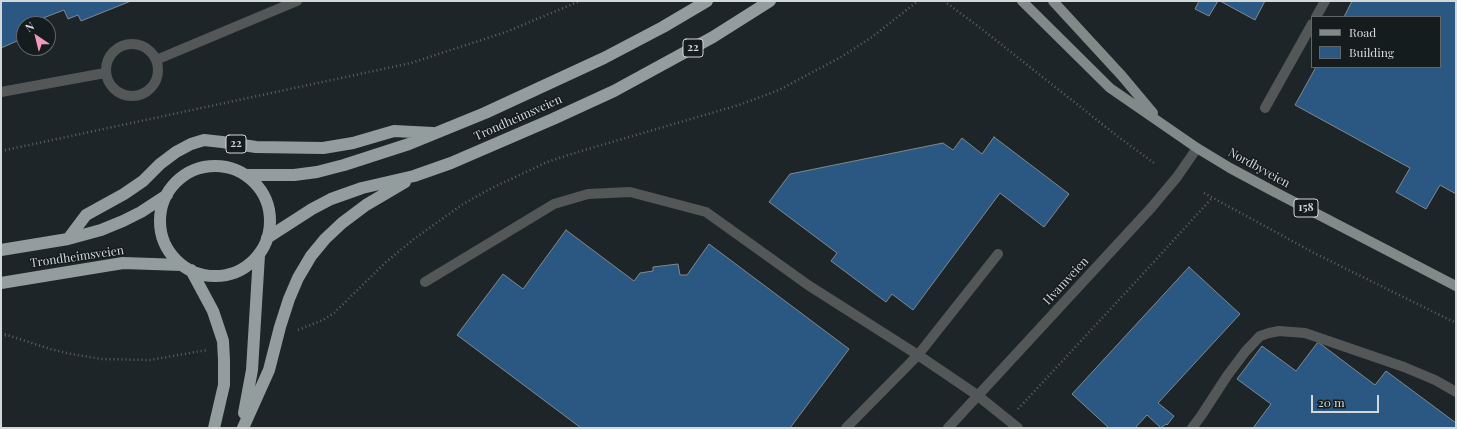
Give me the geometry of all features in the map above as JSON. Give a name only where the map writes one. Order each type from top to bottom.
[{"type":"highway","name":"Trondheimsveien","points":[[245,175],[294,175],[317,172],[375,156],[437,133],[604,58],[663,27],[707,1]]},
{"type":"highway","name":"Trondheimsveien","points":[[268,238],[312,209],[331,199],[362,188],[414,176],[496,144],[614,91],[694,48],[770,1]]},
{"type":"highway","name":"22","points":[[68,239],[86,215],[124,194],[143,181],[160,164],[190,144],[204,140],[256,147],[323,148],[353,143],[394,131],[437,133]]},
{"type":"highway","name":"22","points":[[213,166],[224,167],[245,175],[256,184],[264,196],[269,209],[270,224],[268,238],[259,255],[250,264],[228,275],[203,275],[186,268],[172,256],[162,233],[160,220],[162,207],[167,195],[181,178],[202,168],[213,166]]},
{"type":"highway","points":[[242,428],[269,370],[289,299],[298,278],[311,256],[325,239],[342,223],[366,205],[414,176]]},
{"type":"highway","name":"Trondheimsveien","points":[[1,250],[68,239],[101,230],[123,222],[167,195]]},
{"type":"highway","points":[[242,428],[252,370],[259,255]]},
{"type":"highway","name":"Trondheimsveien","points":[[1,283],[123,263],[186,268]]},
{"type":"highway","points":[[186,268],[213,311],[223,341],[224,385],[214,428]]},
{"type":"main road","name":"Nordbyveien","points":[[1022,1],[1110,88],[1197,148],[1271,190],[1456,286]]},
{"type":"main road","name":"Nordbyveien","points":[[1053,1],[1122,76],[1160,122]]},
{"type":"street","points":[[156,60],[297,1]]},
{"type":"street","points":[[1317,16],[1325,1]]},
{"type":"street","points":[[1265,108],[1311,26]]},
{"type":"street","points":[[129,44],[144,47],[151,52],[156,60],[158,67],[155,82],[150,89],[136,96],[129,96],[116,92],[110,85],[105,73],[107,61],[114,51],[120,46],[129,44]]},
{"type":"street","points":[[1,92],[105,73]]},
{"type":"street","name":"Hvamveien","points":[[948,428],[1151,208],[1177,177],[1197,148]]},
{"type":"street","points":[[425,282],[554,204],[588,194],[630,192],[706,212],[808,285],[918,355],[977,395],[1018,428]]},
{"type":"street","points":[[846,428],[918,355],[998,254]]},
{"type":"street","points":[[1192,428],[1245,352],[1260,336],[1279,331],[1305,333],[1404,367],[1435,380],[1456,392]]},
{"type":"path","points":[[1,151],[411,63],[506,32],[580,1]]},
{"type":"path","points":[[295,330],[323,320],[334,313],[386,262],[414,238],[457,208],[490,189],[547,162],[739,105],[779,90],[841,57],[872,37],[918,1]]},
{"type":"path","points":[[944,1],[1154,163]]},
{"type":"path","points":[[1204,193],[1316,254],[1456,323]]},
{"type":"path","points":[[1008,419],[1212,198]]},
{"type":"path","points":[[1,332],[64,352],[102,359],[150,360],[210,350]]},
{"type":"path","points":[[1,337],[7,334]]},
{"type":"building","points":[[1,1],[131,1],[81,21],[78,15],[68,19],[64,10],[48,16],[16,16],[16,41],[1,48]]},
{"type":"building","points":[[1199,1],[1218,1],[1209,16],[1195,9]]},
{"type":"building","points":[[1220,1],[1265,1],[1255,20]]},
{"type":"building","points":[[1352,1],[1456,1],[1456,194],[1440,185],[1426,209],[1396,192],[1410,168],[1295,105],[1315,68],[1441,68],[1441,16],[1344,16]]},
{"type":"building","points":[[994,137],[1069,194],[1044,227],[1000,193],[913,310],[892,294],[886,302],[831,261],[837,253],[769,202],[790,174],[943,143],[953,150],[962,138],[982,154]]},
{"type":"building","points":[[566,230],[634,281],[640,273],[653,271],[653,267],[678,264],[680,275],[687,275],[709,244],[849,349],[790,428],[581,428],[457,335],[503,274],[523,289]]},
{"type":"building","points":[[1189,267],[1240,314],[1158,403],[1174,416],[1167,425],[1166,424],[1161,428],[1147,415],[1135,428],[1109,428],[1072,394]]},
{"type":"building","points":[[1318,342],[1375,385],[1386,371],[1456,423],[1456,428],[1253,428],[1271,404],[1237,379],[1262,346],[1296,371]]}]
